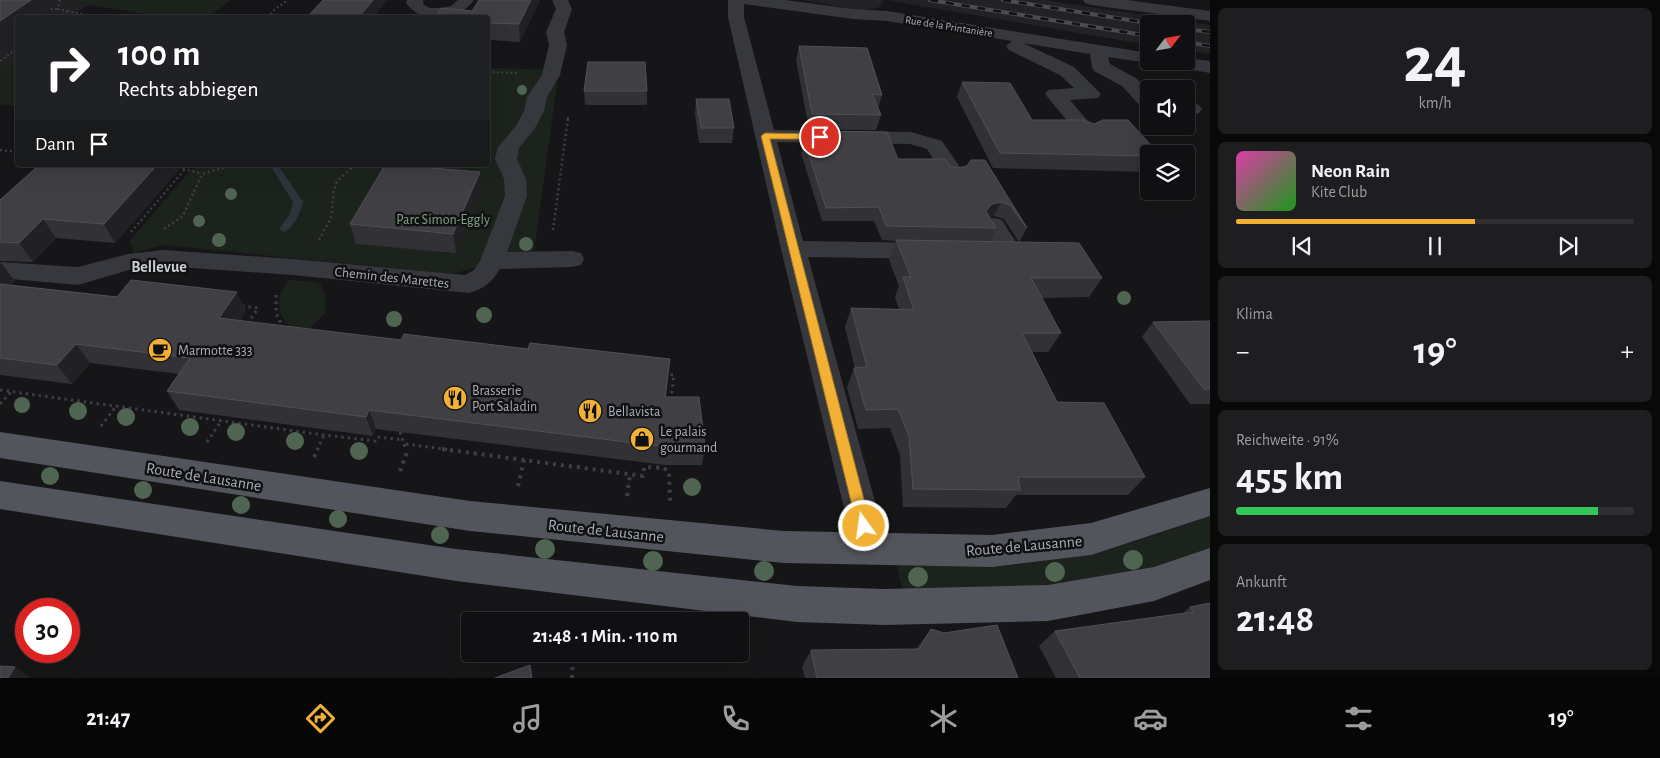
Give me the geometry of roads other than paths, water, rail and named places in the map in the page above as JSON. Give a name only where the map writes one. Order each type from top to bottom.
[{"type":"main road","name":"Route de Lausanne","points":[[0,446],[470,516],[784,547],[992,551],[1091,539],[1210,502]]},
{"type":"main road","points":[[0,495],[456,565],[797,604],[885,607],[1048,603],[1154,584],[1210,564]]},
{"type":"street","points":[[415,0],[414,3],[419,10],[434,12],[458,8],[464,5],[466,0]]},
{"type":"street","name":"Chemin des Marettes","points":[[0,270],[78,276],[128,262],[163,258],[293,267],[468,284],[483,276],[492,261],[516,196],[515,179],[506,159],[509,147],[525,128],[534,111],[537,97],[551,75],[558,45],[555,32],[564,9],[560,0]]},
{"type":"street","points":[[736,0],[736,17],[765,136],[871,549]]},
{"type":"street","name":"Rue de la Printanière","points":[[749,0],[852,14],[887,16],[1140,57]]},
{"type":"street","points":[[1091,0],[1210,16]]},
{"type":"street","points":[[992,33],[1067,71],[1090,94],[1055,94],[1086,131]]},
{"type":"street","points":[[1098,50],[1101,67],[1128,82],[1140,93]]},
{"type":"street","points":[[1089,73],[1113,74]]},
{"type":"street","points":[[765,136],[912,138],[934,145],[954,173]]},
{"type":"street","points":[[980,252],[1020,252],[994,225]]},
{"type":"street","points":[[793,249],[950,251]]},
{"type":"street","points":[[492,261],[561,260]]},
{"type":"waterway","points":[[275,167],[298,202],[295,214],[284,229]]},
{"type":"railway","points":[[930,0],[1140,35]]},
{"type":"railway","points":[[1003,0],[1140,22]]},
{"type":"railway","points":[[1195,30],[1210,32]]},
{"type":"railway","points":[[1195,44],[1210,46]]},
{"type":"place","name":"Marmotte 333","points":[[160,350]]},
{"type":"place","name":"Brasserie Port Saladin","points":[[455,398]]},
{"type":"place","name":"Bellavista","points":[[590,411]]},
{"type":"place","name":"Le palais gourmand","points":[[642,439]]},
{"type":"district","name":"Bellevue","points":[[159,266]]},
{"type":"park label","name":"Parc Simon-Eggly","points":[[443,219]]}]
